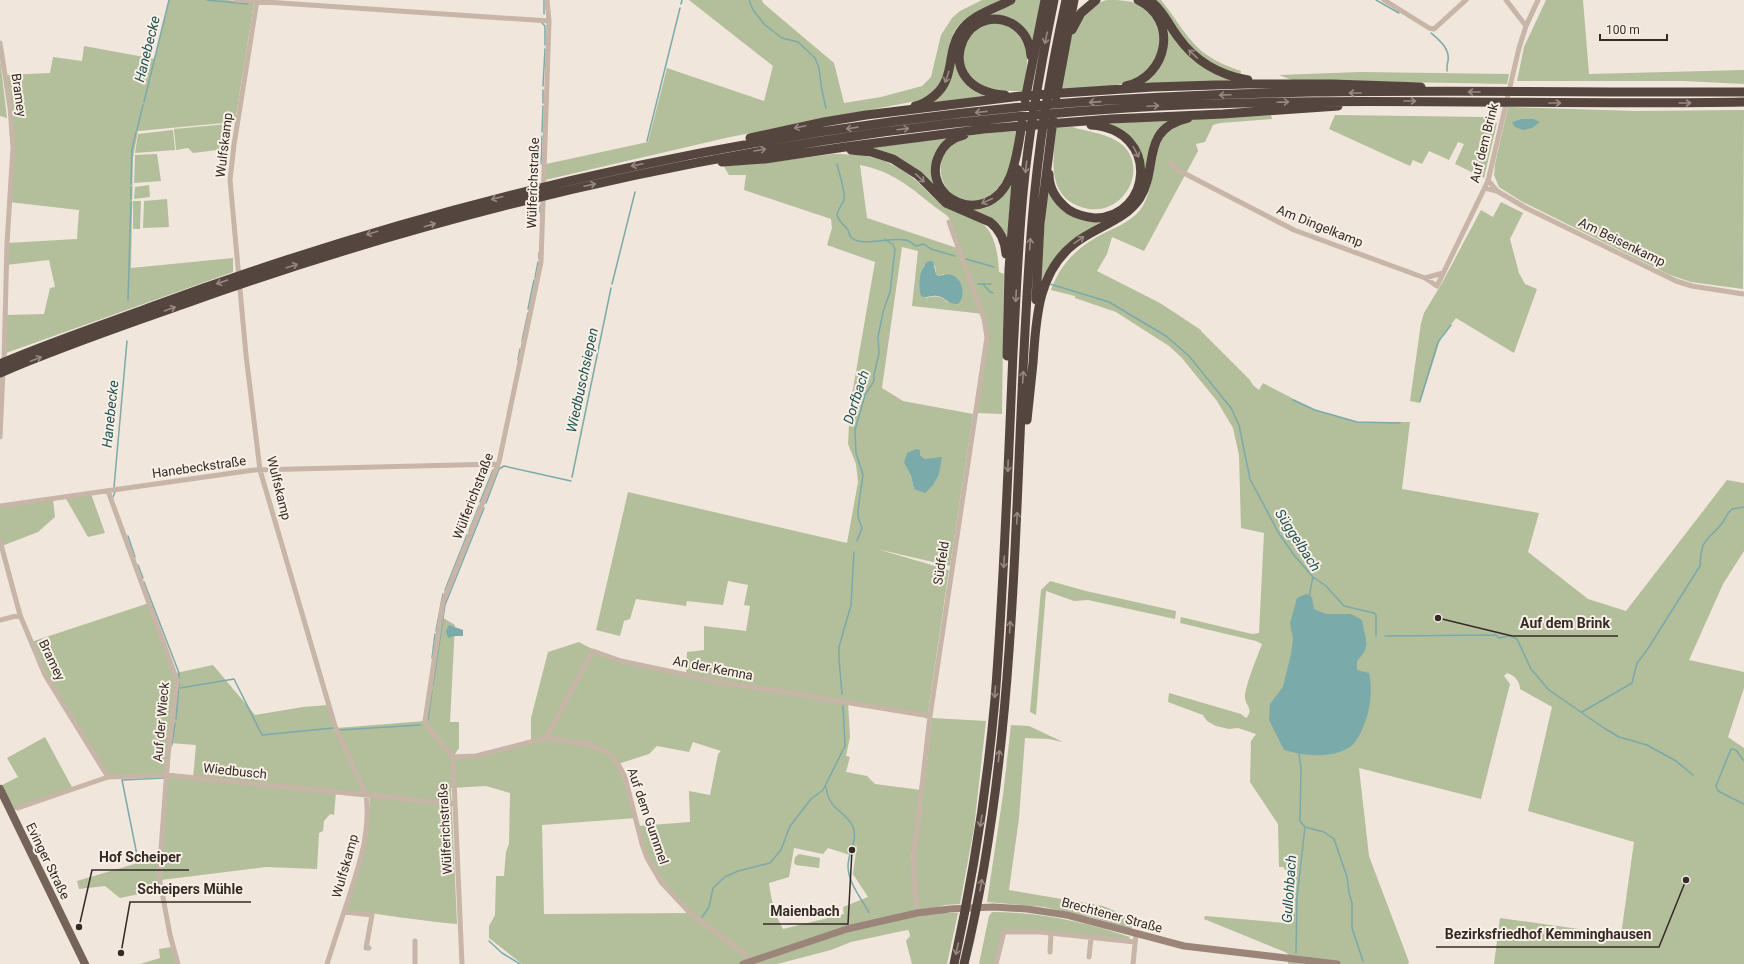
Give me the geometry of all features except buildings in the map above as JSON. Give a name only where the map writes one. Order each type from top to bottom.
[{"type":"highway","points":[[866,115],[873,112],[919,105],[933,97],[945,83],[955,42],[959,33],[972,19],[1011,0]]},
{"type":"highway","points":[[1028,81],[1045,0]]},
{"type":"highway","points":[[954,964],[969,894],[988,766],[1000,630],[1023,193],[1036,91],[1054,0]]},
{"type":"highway","points":[[964,964],[981,884],[1001,746],[1012,608],[1028,280],[1034,200],[1042,130],[1066,0]]},
{"type":"highway","points":[[1036,322],[1035,313],[1040,224],[1049,150],[1074,0]]},
{"type":"highway","points":[[1065,50],[1076,20],[1086,7],[1096,0]]},
{"type":"highway","points":[[1088,91],[1134,84],[1146,77],[1160,61],[1163,48],[1161,27],[1152,11],[1138,0]]},
{"type":"highway","points":[[1150,0],[1160,10],[1185,47],[1202,62],[1218,72],[1238,78],[1281,84]]},
{"type":"highway","points":[[1010,427],[1006,410],[1009,269],[1018,145],[1031,57],[1030,48],[1025,35],[1018,27],[1004,20],[990,19],[978,23],[965,35],[961,42],[959,57],[962,70],[969,81],[981,90],[991,93],[1021,96]]},
{"type":"highway","points":[[0,364],[174,298],[278,262],[398,225],[552,189],[732,142],[824,122],[866,115],[1021,96],[1088,91],[1281,84],[1407,86],[1426,87],[1450,92]]},
{"type":"highway","points":[[675,157],[798,135],[884,123],[1238,94],[1744,92]]},
{"type":"highway","points":[[1059,108],[1371,101],[1516,103],[1744,102]]},
{"type":"highway","points":[[681,166],[699,166],[818,152],[921,136],[1111,119],[1325,108],[1371,101]]},
{"type":"highway","points":[[552,189],[799,143],[1019,112]]},
{"type":"highway","points":[[1020,458],[1025,440],[1036,322],[1045,285],[1053,269],[1065,253],[1087,235],[1125,215],[1136,204],[1144,189],[1152,149],[1161,133],[1168,126],[1181,120],[1223,114]]},
{"type":"highway","points":[[1049,150],[1050,185],[1058,200],[1074,213],[1090,218],[1106,217],[1124,207],[1137,190],[1141,171],[1138,156],[1130,141],[1118,132],[1107,127],[1061,124]]},
{"type":"highway","points":[[1017,127],[962,135],[948,142],[938,158],[936,170],[939,183],[948,196],[962,204],[978,205],[990,201],[1000,193],[1010,178],[1018,145]]},
{"type":"highway","points":[[818,152],[862,150],[881,155],[904,165],[918,176],[946,203],[984,218],[995,226],[1004,242],[1009,269]]},
{"type":"highway","points":[[0,374],[118,328],[266,275],[535,193]]},
{"type":"main road","name":"Evinger Straße","points":[[0,790],[85,964]]},
{"type":"street","points":[[236,0],[549,21]]},
{"type":"street","name":"Wülferichstraße","points":[[462,964],[453,757],[425,721],[440,616],[446,595],[498,464],[541,262],[549,21],[546,0]]},
{"type":"street","points":[[1384,0],[1429,28],[1434,29],[1466,0]]},
{"type":"street","points":[[1506,0],[1526,26]]},
{"type":"street","name":"Auf dem Brink","points":[[1437,286],[1488,180],[1526,26],[1538,0]]},
{"type":"street","name":"Wulfskamp","points":[[256,1],[230,172],[240,298],[260,470],[335,726],[366,795],[368,813],[366,837],[362,857],[327,964]]},
{"type":"street","name":"Bramey","points":[[0,43],[10,107],[13,148],[6,243],[0,437]]},
{"type":"street","name":"Am Dingelkamp","points":[[1171,163],[1176,169],[1294,230],[1425,278],[1437,286]]},
{"type":"street","name":"Am Beisenkamp","points":[[1488,180],[1497,191]]},
{"type":"street","name":"Am Beisenkamp","points":[[1485,188],[1497,191],[1526,208],[1676,281],[1692,286],[1743,294]]},
{"type":"street","name":"Südfeld","points":[[917,913],[914,854],[930,716],[987,337],[984,319],[949,222]]},
{"type":"street","points":[[1425,278],[1443,273]]},
{"type":"street","name":"Hanebeckstraße","points":[[0,506],[260,470],[498,464]]},
{"type":"street","name":"Auf der Wieck","points":[[108,491],[177,680],[168,756],[159,876],[170,935],[178,964]]},
{"type":"street","name":"Bramey","points":[[0,541],[20,615],[45,675],[108,777]]},
{"type":"street","points":[[0,620],[20,615]]},
{"type":"street","name":"An der Kemna","points":[[546,738],[593,651],[621,661],[720,682],[930,716]]},
{"type":"street","name":"Auf dem Gummel","points":[[453,757],[476,756],[546,738],[588,744],[602,749],[611,755],[618,764],[627,783],[645,851],[661,882],[690,913],[742,952],[746,962]]},
{"type":"street","name":"Wiedbusch","points":[[18,808],[108,777],[167,775],[454,804]]},
{"type":"street","name":"Brechtener Straße","points":[[746,962],[847,929],[917,913],[950,909],[993,907],[1027,909],[1067,915],[1184,946],[1337,964]]},
{"type":"street","points":[[344,912],[372,915],[366,948],[369,948]]},
{"type":"street","name":"Brechtener Straße","points":[[996,964],[1004,932],[1052,934],[1135,942]]},
{"type":"street","points":[[1050,952],[1052,934]]},
{"type":"street","points":[[1132,964],[1136,934]]},
{"type":"street","points":[[1089,956],[1091,938]]},
{"type":"street","points":[[414,964],[415,941]]},
{"type":"green space","points":[[169,0],[227,0],[254,3],[235,122],[138,131],[133,158],[131,268],[233,258],[233,272],[6,353],[7,315],[44,314],[50,288],[55,287],[49,260],[6,265],[7,243],[77,239],[79,210],[9,202],[14,158],[6,75],[50,73],[53,57],[82,61],[84,46],[155,59]]},
{"type":"green space","points":[[689,0],[762,0],[763,3],[834,63],[844,103],[881,97],[922,86],[931,77],[941,35],[952,18],[960,11],[982,0],[1002,0],[968,17],[959,25],[952,38],[946,67],[941,81],[935,90],[921,100],[730,137],[545,180],[546,164],[648,142],[667,68],[764,101],[773,66]]},
{"type":"green space","points":[[1015,0],[1042,0],[1032,43],[1019,30],[1004,24],[989,24],[975,28],[964,36],[957,48],[956,61],[962,77],[973,88],[992,97],[929,103],[946,85],[955,49],[964,30],[975,20],[1002,8]]},
{"type":"green space","points":[[1107,0],[1136,3],[1147,11],[1153,19],[1159,37],[1159,47],[1153,65],[1139,78],[1118,85],[1094,88],[1060,89],[1068,50],[1077,24],[1085,13],[1095,5]]},
{"type":"green space","points":[[1155,0],[1161,0],[1188,37],[1200,50],[1215,60],[1241,71],[1240,76],[1212,63],[1201,55],[1182,36]]},
{"type":"green space","points":[[1546,0],[1583,0],[1589,74],[1744,70],[1744,84],[1683,81],[1517,81],[1524,47]]},
{"type":"green space","points":[[1157,12],[1181,46],[1238,81],[1141,85],[1165,53]]},
{"type":"green space","points":[[989,23],[1007,25],[1022,37],[1027,54],[1023,91],[1008,91],[988,88],[976,82],[970,77],[966,70],[964,54],[968,39],[974,31]]},
{"type":"green space","points":[[0,59],[7,118],[0,116]]},
{"type":"green space","points":[[1360,72],[1509,74],[1507,84],[1292,80],[1279,75]]},
{"type":"green space","points":[[1508,107],[1635,111],[1744,110],[1743,289],[1691,282],[1670,275],[1521,201],[1499,187],[1494,175],[1495,164]]},
{"type":"green space","points":[[1271,115],[1272,119],[1220,123],[1213,125],[1205,142],[1196,144],[1198,151],[1144,251],[1112,237],[1107,254],[1097,271],[1160,303],[1201,330],[1259,390],[1263,383],[1315,410],[1358,422],[1410,422],[1402,489],[1539,513],[1528,552],[1588,599],[1626,611],[1727,480],[1744,483],[1744,551],[1723,584],[1689,660],[1744,672],[1744,688],[1728,737],[1744,748],[1744,964],[1494,964],[1500,918],[1621,935],[1634,842],[1528,811],[1552,707],[1520,689],[1519,683],[1516,679],[1507,673],[1504,676],[1510,684],[1481,799],[1359,768],[1369,856],[1409,962],[1408,964],[1288,964],[1288,954],[1285,952],[1204,919],[1205,916],[1285,923],[1288,873],[1283,867],[1279,867],[1278,824],[1250,782],[1251,741],[1256,734],[1238,728],[1229,729],[1216,726],[1207,721],[1203,715],[1168,702],[1169,693],[1241,714],[1246,718],[1248,715],[1249,708],[1245,698],[1245,693],[1262,644],[1256,641],[1180,623],[1181,617],[1252,634],[1259,633],[1264,533],[1241,528],[1239,455],[1233,428],[1217,401],[1181,357],[1169,346],[1116,312],[1075,298],[1075,296],[1051,290],[1063,266],[1075,253],[1089,242],[1131,219],[1140,210],[1150,189],[1161,142],[1166,133],[1173,127],[1194,120],[1207,118]]},
{"type":"green space","points":[[1335,115],[1485,117],[1497,123],[1484,178],[1455,164],[1464,144],[1458,142],[1449,160],[1429,151],[1422,164],[1413,160],[1410,166],[1329,129]]},
{"type":"green space","points":[[1173,119],[1153,138],[1149,148],[1144,180],[1132,204],[1083,233],[1040,290],[1047,186],[1086,219],[1131,204],[1142,160],[1113,126],[1106,124]]},
{"type":"green space","points":[[228,124],[225,149],[193,153],[188,148],[176,150],[174,129]]},
{"type":"green space","points":[[1072,127],[1115,140],[1126,149],[1132,161],[1133,173],[1130,186],[1123,197],[1112,205],[1099,209],[1084,208],[1070,202],[1060,191],[1054,168],[1056,128]]},
{"type":"green space","points":[[173,130],[175,150],[135,153],[138,134]]},
{"type":"green space","points":[[1016,131],[1009,168],[998,188],[989,196],[979,201],[968,201],[958,198],[950,192],[944,184],[941,172],[942,159],[951,145],[959,139],[973,135]]},
{"type":"green space","points":[[949,137],[944,142],[936,185],[977,208],[1012,178],[1007,241],[975,212],[925,179],[862,149]]},
{"type":"green space","points":[[157,154],[161,181],[134,183],[135,155]]},
{"type":"green space","points":[[833,154],[845,154],[875,158],[894,165],[913,178],[944,206],[973,218],[986,227],[994,241],[998,257],[999,272],[1004,274],[1002,414],[977,413],[988,336],[984,314],[912,306],[918,251],[902,247],[882,388],[903,401],[973,414],[950,566],[877,549],[949,570],[927,719],[921,715],[848,703],[850,737],[846,756],[850,757],[846,772],[867,776],[875,784],[921,790],[911,860],[916,905],[915,864],[932,718],[986,721],[974,828],[960,904],[945,905],[918,913],[958,913],[947,964],[912,964],[906,941],[910,936],[909,931],[907,930],[851,942],[831,950],[777,964],[522,964],[489,938],[489,926],[495,915],[496,876],[504,876],[506,852],[509,844],[510,793],[486,786],[451,788],[457,924],[345,910],[367,837],[370,794],[336,792],[334,815],[330,814],[324,821],[323,831],[319,833],[317,869],[266,867],[161,880],[167,775],[108,777],[45,675],[31,642],[149,603],[176,673],[213,665],[255,715],[303,707],[328,705],[337,728],[425,721],[440,616],[455,625],[450,722],[459,722],[459,748],[453,757],[476,756],[531,741],[531,718],[548,652],[579,642],[592,649],[618,659],[686,675],[687,652],[704,650],[704,626],[746,631],[750,606],[744,605],[748,585],[728,581],[723,605],[687,601],[686,606],[636,599],[630,619],[624,621],[620,636],[596,630],[628,492],[847,543],[858,482],[856,464],[848,444],[850,406],[875,262],[827,245],[832,228],[831,219],[744,190],[746,175],[729,175],[723,165],[780,161]],"holes":[[[860,165],[882,171],[900,181],[946,215],[952,225],[957,248],[867,218]],[[924,265],[935,266],[936,274],[938,276],[944,274],[948,303],[938,297],[926,298],[920,280]],[[920,455],[925,459],[930,459],[940,463],[939,475],[934,484],[914,489],[911,476],[904,463]],[[693,742],[721,751],[718,754],[710,795],[689,791],[690,822],[638,826],[647,858],[675,898],[690,913],[544,914],[542,825],[636,818],[618,764],[649,754],[657,746],[689,752]],[[170,743],[196,745],[193,778],[167,775]],[[857,844],[853,874],[868,897],[843,907],[844,914],[783,929],[774,907],[769,883],[789,877],[794,848],[823,854],[828,848],[853,856]]]},
{"type":"green space","points":[[149,185],[150,197],[134,199],[135,187]]},
{"type":"green space","points":[[167,199],[169,227],[143,228],[144,201]]},
{"type":"green space","points":[[133,201],[141,201],[140,229],[133,229]]},
{"type":"green space","points":[[1501,202],[1523,213],[1510,239],[1519,273],[1525,284],[1537,289],[1514,353],[1456,318],[1441,337],[1420,403],[1410,401],[1421,323],[1424,313],[1442,283],[1481,210],[1493,217]]},
{"type":"green space","points":[[91,494],[105,533],[88,537],[65,497]]},
{"type":"green space","points":[[53,499],[55,517],[38,532],[2,546],[0,542],[0,506]]},
{"type":"green space","points":[[1050,581],[1086,591],[1176,611],[1175,619],[1088,600],[1074,601],[1046,591],[1036,715],[1030,712],[1041,590]]},
{"type":"green space","points":[[1011,725],[1029,726],[1063,742],[1049,739],[1025,738],[1019,818],[1009,890],[1103,906],[1134,919],[1131,929],[1091,917],[1044,907],[987,902],[1003,795]]},
{"type":"green space","points":[[45,737],[73,789],[12,811],[0,786],[18,777],[7,758]]},
{"type":"green space","points":[[799,854],[820,858],[819,868],[796,865],[794,863],[795,857]]},
{"type":"green space","points":[[158,857],[158,890],[120,898],[105,886],[79,889],[77,881]]},
{"type":"green space","points":[[992,912],[1010,912],[1079,922],[1130,937],[1127,942],[1040,932],[1004,932],[996,964],[979,964],[989,916]]},
{"type":"green space","points":[[171,947],[176,964],[140,964],[160,958],[159,949]]},
{"type":"water","points":[[1522,119],[1533,119],[1540,122],[1532,128],[1523,130],[1515,127],[1512,122]]},
{"type":"water","points":[[927,262],[933,262],[936,274],[938,276],[946,274],[952,275],[960,282],[963,293],[958,304],[951,303],[940,297],[921,296],[919,283],[922,270]]},
{"type":"water","points":[[916,449],[920,450],[920,455],[925,459],[942,457],[939,475],[934,484],[925,493],[914,489],[911,476],[904,463],[907,453]]},
{"type":"water","points":[[1306,594],[1312,597],[1314,609],[1326,614],[1351,614],[1362,620],[1366,642],[1365,651],[1357,661],[1357,670],[1369,673],[1370,678],[1370,698],[1365,722],[1356,741],[1350,747],[1343,751],[1326,755],[1300,754],[1284,750],[1269,720],[1270,704],[1283,687],[1291,654],[1293,639],[1290,623],[1297,598]]},
{"type":"water","points":[[449,625],[463,630],[463,636],[448,638],[446,631]]},
{"type":"waterway","name":"Hanebecke","points":[[144,102],[169,0]]},
{"type":"waterway","name":"Hanebecke","points":[[207,0],[248,4]]},
{"type":"waterway","points":[[544,0],[544,14]]},
{"type":"waterway","name":"Wiedbuschsiepen","points":[[681,4],[682,0]]},
{"type":"waterway","name":"Süggelbach","points":[[749,0],[753,10],[765,25],[782,38],[798,42],[815,58],[819,68],[826,108]]},
{"type":"waterway","points":[[1376,0],[1399,13]]},
{"type":"waterway","name":"Wiedbuschsiepen","points":[[647,141],[680,8]]},
{"type":"waterway","points":[[542,23],[545,26],[545,45]]},
{"type":"waterway","points":[[1431,33],[1446,48],[1448,56],[1447,71]]},
{"type":"waterway","points":[[543,86],[545,49]]},
{"type":"waterway","points":[[543,90],[543,103]]},
{"type":"waterway","name":"Hanebecke","points":[[137,130],[143,105]]},
{"type":"waterway","points":[[542,132],[543,106]]},
{"type":"waterway","name":"Hanebecke","points":[[131,184],[132,149],[136,132]]},
{"type":"waterway","points":[[541,164],[542,136]]},
{"type":"waterway","name":"Süggelbach","points":[[837,164],[844,197],[837,215],[840,222],[848,230],[851,237],[857,241],[863,242],[899,239],[906,240],[916,246],[924,244],[931,249],[955,256]]},
{"type":"waterway","name":"Hanebecke","points":[[131,187],[131,199]]},
{"type":"waterway","name":"Wiedbuschsiepen","points":[[612,284],[635,192]]},
{"type":"waterway","name":"Hanebecke","points":[[128,300],[131,202]]},
{"type":"waterway","points":[[540,206],[540,212]]},
{"type":"waterway","name":"Dorfbach","points":[[857,541],[862,528],[858,517],[858,510],[863,475],[856,453],[855,430],[865,395],[874,381],[879,353],[878,337],[883,312],[890,292],[895,249],[893,245],[885,239]]},
{"type":"waterway","points":[[539,253],[539,259]]},
{"type":"waterway","name":"Süggelbach","points":[[966,259],[994,267]]},
{"type":"waterway","points":[[535,278],[538,262]]},
{"type":"waterway","points":[[528,309],[534,280]]},
{"type":"waterway","points":[[978,284],[991,284]]},
{"type":"waterway","points":[[983,284],[993,293]]},
{"type":"waterway","name":"Süggelbach","points":[[1050,284],[1109,302],[1166,336],[1189,356],[1231,408],[1239,425],[1250,479],[1278,532],[1294,555],[1313,577],[1309,597]]},
{"type":"waterway","name":"Wiedbuschsiepen","points":[[572,477],[611,288]]},
{"type":"waterway","points":[[522,341],[528,313]]},
{"type":"waterway","points":[[1420,401],[1438,342],[1451,325]]},
{"type":"waterway","name":"Hanebecke","points":[[114,487],[127,341]]},
{"type":"waterway","points":[[518,360],[520,349]]},
{"type":"waterway","points":[[1293,400],[1315,410],[1357,422],[1400,423]]},
{"type":"waterway","name":"Wiedbuschsiepen","points":[[486,503],[499,469],[504,466],[571,481]]},
{"type":"waterway","points":[[480,502],[493,470]]},
{"type":"waterway","name":"Wiedbuschsiepen","points":[[113,497],[115,492]]},
{"type":"waterway","points":[[469,531],[479,506]]},
{"type":"waterway","points":[[1582,712],[1632,683],[1637,663],[1647,650],[1700,566],[1702,549],[1706,540],[1718,528],[1732,509],[1744,507]]},
{"type":"waterway","name":"Wiedbuschsiepen","points":[[433,685],[445,605],[484,508]]},
{"type":"waterway","points":[[445,590],[467,535]]},
{"type":"waterway","name":"Wiedbuschsiepen","points":[[128,536],[135,557]]},
{"type":"waterway","name":"Dorfbach","points":[[842,694],[839,647],[851,605],[854,552]]},
{"type":"waterway","name":"Wiedbuschsiepen","points":[[138,565],[143,578]]},
{"type":"waterway","points":[[1313,577],[1326,586],[1344,606],[1374,613],[1376,615],[1376,636]]},
{"type":"waterway","name":"Wiedbuschsiepen","points":[[144,582],[179,673],[179,678]]},
{"type":"waterway","points":[[436,631],[443,594]]},
{"type":"waterway","points":[[432,658],[435,634]]},
{"type":"waterway","points":[[1385,636],[1496,635],[1499,638],[1509,636]]},
{"type":"waterway","points":[[1512,637],[1517,639],[1531,669],[1549,690],[1619,737],[1647,745],[1676,761],[1693,775]]},
{"type":"waterway","name":"Wiedbuschsiepen","points":[[180,688],[234,679],[262,735],[333,728]]},
{"type":"waterway","points":[[176,719],[179,683]]},
{"type":"waterway","name":"Wiedbuschsiepen","points":[[428,720],[432,691]]},
{"type":"waterway","name":"Dorfbach","points":[[702,917],[709,907],[713,888],[725,877],[738,871],[770,863],[781,850],[790,826],[811,799],[823,790],[845,746],[843,706]]},
{"type":"waterway","points":[[172,745],[175,723]]},
{"type":"waterway","name":"Wiedbuschsiepen","points":[[339,730],[420,725]]},
{"type":"waterway","points":[[1744,761],[1736,750],[1731,749],[1716,786],[1718,791],[1744,804]]},
{"type":"waterway","name":"Süggelbach","points":[[1299,754],[1301,768],[1300,821],[1305,827],[1324,832],[1334,839],[1347,877],[1352,903],[1352,928],[1363,961]]},
{"type":"waterway","points":[[138,860],[122,780],[164,778]]},
{"type":"waterway","points":[[826,787],[834,807],[850,821],[853,827],[854,842],[848,861],[850,879],[869,913]]},
{"type":"waterway","name":"Gullohbach","points":[[1296,953],[1297,897],[1305,827]]},
{"type":"waterway","points":[[489,941],[502,953],[520,964]]},
{"type":"place","name":"Auf dem Brink","points":[[1438,618]]},
{"type":"place","name":"Maienbach","points":[[852,850]]},
{"type":"place","name":"Bezirksfriedhof Kemminghausen","points":[[1686,880]]},
{"type":"place","name":"Hof Scheiper","points":[[79,927]]},
{"type":"place","name":"Scheipers Mühle","points":[[121,953]]}]
